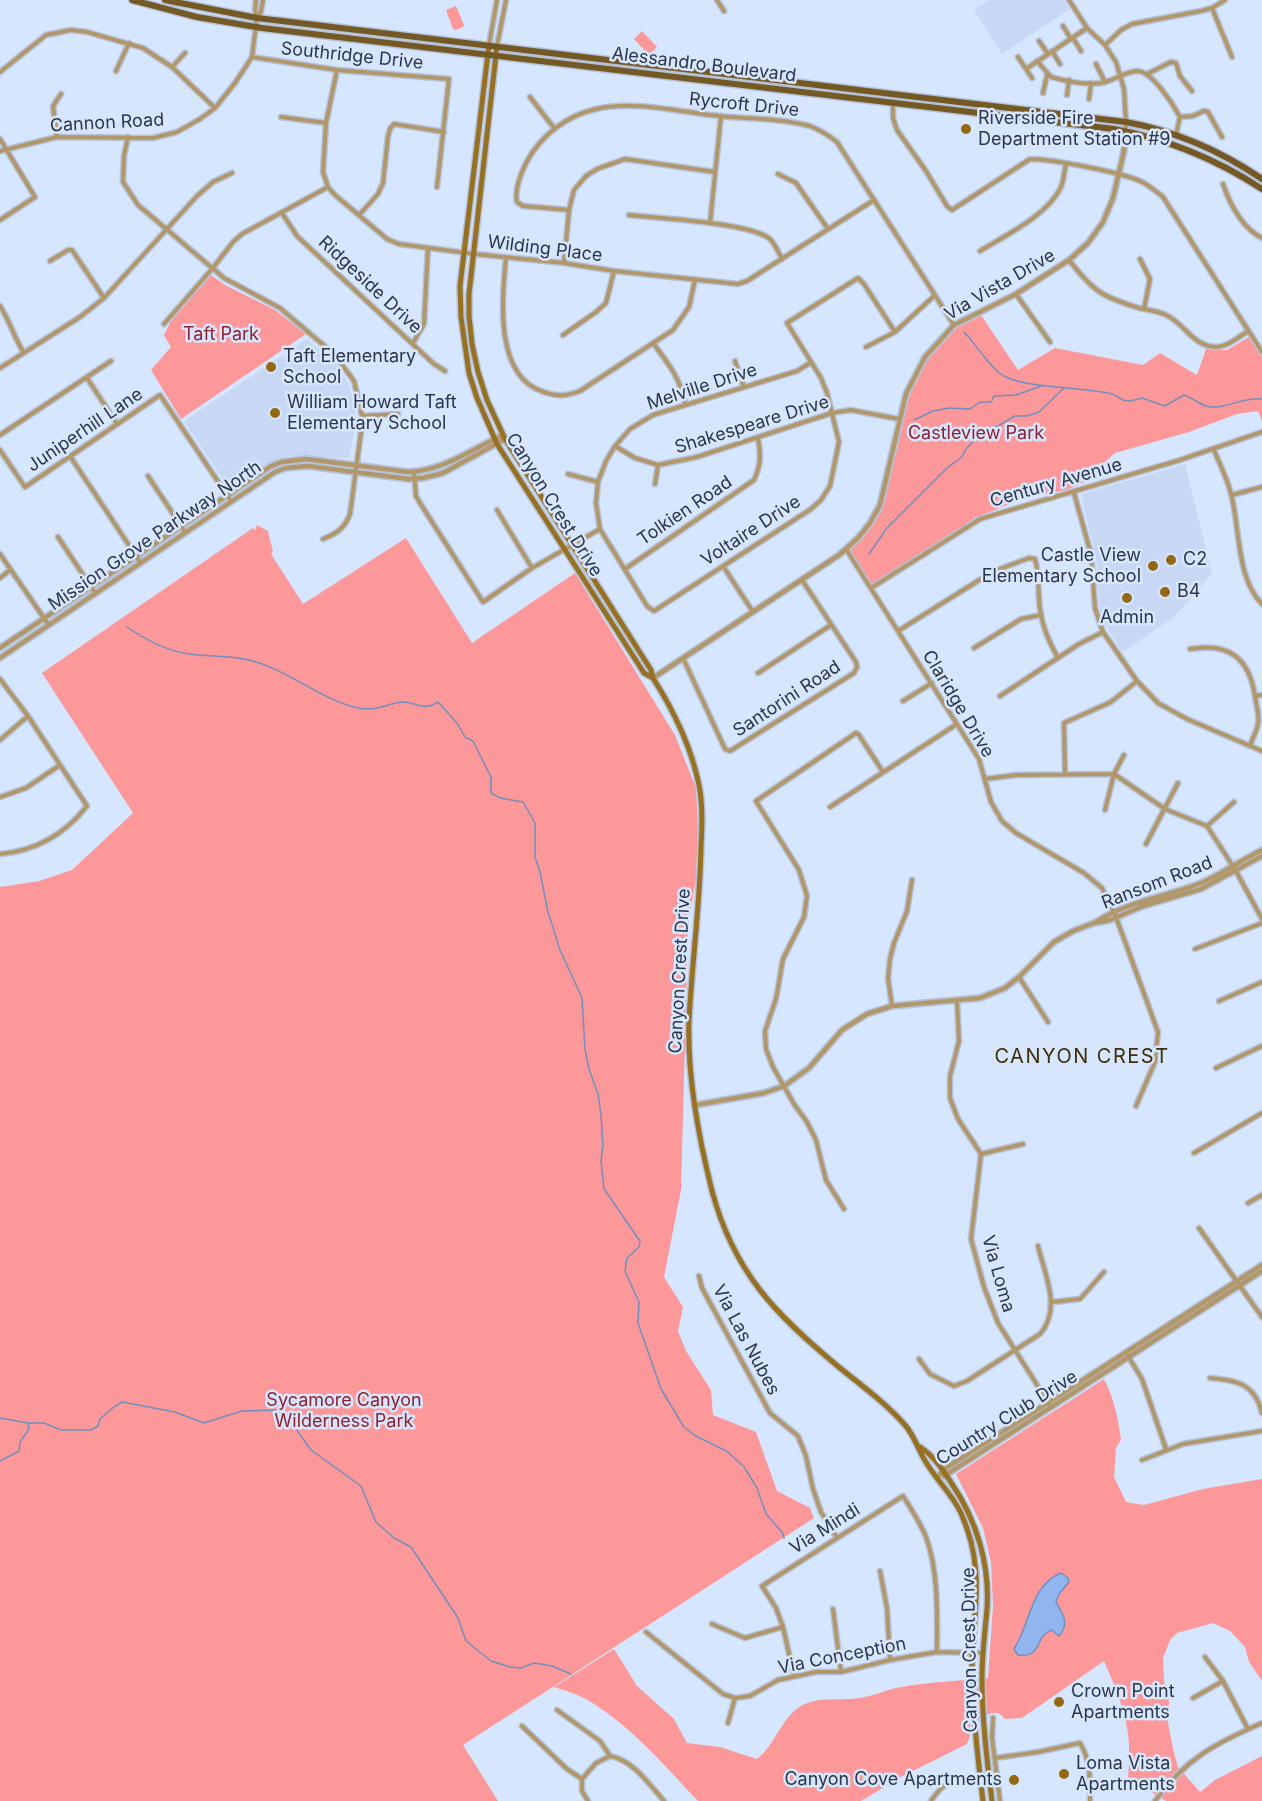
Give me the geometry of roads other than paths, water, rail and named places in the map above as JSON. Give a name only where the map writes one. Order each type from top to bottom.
[{"type":"main road","name":"Alessandro Boulevard","points":[[132,0],[197,17],[256,27],[1126,131],[1195,152],[1226,167],[1262,189]]},
{"type":"main road","name":"Alessandro Boulevard","points":[[165,0],[257,18],[1126,122],[1176,136],[1216,152],[1262,178]]},
{"type":"main road","name":"Canyon Crest Drive","points":[[489,45],[492,54],[469,294],[472,344],[487,400],[504,437],[651,670],[653,678],[684,733],[700,788],[701,868],[689,1022],[690,1069],[704,1158],[721,1221],[742,1266],[774,1310],[883,1403],[907,1427],[920,1447],[922,1456],[960,1512],[975,1555],[978,1589],[972,1653],[973,1700],[983,1801]]},
{"type":"main road","name":"Canyon Crest Drive","points":[[496,46],[492,54],[460,286],[461,317],[469,373],[496,441],[644,673],[653,678]]},
{"type":"main road","name":"Canyon Crest Drive","points":[[920,1447],[931,1454],[968,1510],[984,1556],[987,1592],[982,1653],[982,1702],[992,1801]]},
{"type":"street","name":"Cannon Road","points":[[0,151],[57,137],[153,138],[177,132],[200,119],[214,108],[235,83],[252,57],[257,18],[256,0]]},
{"type":"street","name":"Cannon Road","points":[[257,18],[263,0]]},
{"type":"street","points":[[489,45],[497,0]]},
{"type":"street","points":[[496,46],[506,0]]},
{"type":"street","points":[[717,0],[724,11]]},
{"type":"street","name":"Via Vista Drive","points":[[653,678],[846,549],[870,523],[880,505],[906,393],[925,357],[954,325],[1016,294],[1069,260],[1088,243],[1103,222],[1119,175],[1126,131],[1121,76],[1116,62],[1105,45],[1087,28],[1069,0]]},
{"type":"street","points":[[1105,45],[1121,30],[1132,24],[1212,8],[1225,0]]},
{"type":"street","points":[[1212,8],[1232,57]]},
{"type":"street","points":[[1063,26],[1081,51]]},
{"type":"street","points":[[1026,69],[1087,28]]},
{"type":"street","points":[[0,72],[46,35],[71,30],[87,32],[143,48],[172,67],[214,108]]},
{"type":"street","points":[[1039,41],[1060,64]]},
{"type":"street","points":[[116,71],[129,43]]},
{"type":"street","points":[[172,67],[185,53]]},
{"type":"street","name":"Southridge Drive","points":[[252,57],[338,70],[448,79],[444,132]]},
{"type":"street","points":[[1018,57],[1032,78]]},
{"type":"street","points":[[1037,61],[1047,75],[1091,83],[1105,82],[1137,71],[1147,74],[1164,92],[1180,117],[1176,136]]},
{"type":"street","points":[[1147,74],[1171,62],[1176,63],[1180,76],[1192,91]]},
{"type":"street","points":[[1096,64],[1105,82]]},
{"type":"street","points":[[164,324],[242,234],[328,188],[323,172],[326,123],[338,70]]},
{"type":"street","points":[[1043,93],[1047,75]]},
{"type":"street","points":[[1067,95],[1069,80]]},
{"type":"street","points":[[1089,99],[1091,83]]},
{"type":"street","points":[[57,137],[53,106],[61,93]]},
{"type":"street","points":[[530,97],[554,128]]},
{"type":"street","points":[[893,103],[893,118],[897,130],[926,171],[946,207],[952,210],[1030,159],[1044,159],[1145,183],[1162,197],[1262,352]]},
{"type":"street","name":"Rycroft Drive","points":[[569,210],[523,206],[517,202],[515,196],[524,166],[537,145],[554,128],[584,112],[618,105],[795,123],[825,133],[837,142],[954,325]]},
{"type":"street","points":[[1180,117],[1208,112],[1222,137]]},
{"type":"street","points":[[710,223],[721,116]]},
{"type":"street","points":[[281,117],[326,123]]},
{"type":"street","points":[[358,215],[378,194],[383,183],[388,136],[394,124],[444,132],[437,187]]},
{"type":"street","points":[[129,137],[124,156],[123,182],[138,205],[235,285],[280,308],[334,354],[354,381],[362,416],[357,466],[347,522],[340,530],[322,539]]},
{"type":"street","points":[[0,139],[35,197],[0,220]]},
{"type":"street","points":[[564,262],[569,210],[574,190],[586,176],[597,169],[625,159],[715,172]]},
{"type":"street","points":[[980,251],[1040,213],[1052,202],[1061,186],[1066,164]]},
{"type":"street","points":[[0,368],[80,317],[104,298],[122,281],[197,196],[213,182],[232,173]]},
{"type":"street","points":[[778,174],[796,183],[828,229]]},
{"type":"street","points":[[1223,183],[1229,200],[1247,227],[1262,238]]},
{"type":"street","name":"Wilding Place","points":[[328,188],[387,239],[399,244],[738,284],[747,281],[874,200]]},
{"type":"street","name":"Ridgeside Drive","points":[[282,213],[297,236],[434,364],[445,371]]},
{"type":"street","points":[[629,214],[710,223],[754,231],[771,240],[782,259]]},
{"type":"street","points":[[413,343],[424,324],[428,248]]},
{"type":"street","points":[[50,261],[72,250],[104,298]]},
{"type":"street","points":[[506,257],[503,317],[509,354],[517,374],[532,388],[555,396],[566,396],[580,391],[673,330],[689,307],[695,280]]},
{"type":"street","points":[[1140,259],[1150,279],[1144,309]]},
{"type":"street","points":[[1069,260],[1087,284],[1101,295],[1167,315],[1201,343],[1216,347],[1233,341],[1248,331]]},
{"type":"street","points":[[563,335],[606,303],[614,271]]},
{"type":"street","name":"Voltaire Drive","points":[[654,611],[811,509],[821,500],[830,486],[839,442],[827,393],[787,323],[858,278],[895,332]]},
{"type":"street","points":[[1016,294],[1050,342]]},
{"type":"street","points":[[866,347],[895,332],[935,295]]},
{"type":"street","points":[[0,306],[15,340],[24,353]]},
{"type":"street","points":[[653,343],[675,373],[683,391],[685,404]]},
{"type":"street","points":[[0,435],[111,361]]},
{"type":"street","points":[[735,361],[744,387]]},
{"type":"street","name":"Melville Drive","points":[[654,611],[647,606],[600,529],[596,503],[598,482],[615,446],[622,436],[653,415],[797,371],[810,363]]},
{"type":"street","points":[[87,378],[117,424]]},
{"type":"street","name":"Juniperhill Lane","points":[[0,450],[25,487],[160,395],[226,495]]},
{"type":"street","name":"Shakespeare Drive","points":[[615,446],[635,458],[658,465],[687,460],[758,439],[832,413],[851,410],[899,419]]},
{"type":"street","points":[[362,416],[398,414]]},
{"type":"street","name":"Century Avenue","points":[[871,588],[980,519],[1214,449],[1262,432]]},
{"type":"street","name":"Mission Grove Parkway North","points":[[0,658],[267,477],[285,468],[308,466],[356,472],[414,475],[439,467],[504,437]]},
{"type":"street","name":"Tolkien Road","points":[[625,569],[754,480],[760,468],[761,456],[758,439]]},
{"type":"street","points":[[1214,449],[1232,495],[1245,579],[1252,594],[1262,604]]},
{"type":"street","points":[[70,456],[140,562]]},
{"type":"street","name":"Mission Grove Parkway North","points":[[0,648],[263,470],[282,462],[306,459],[414,475]]},
{"type":"street","points":[[655,484],[658,465]]},
{"type":"street","points":[[568,474],[598,482]]},
{"type":"street","points":[[414,475],[416,496],[483,602],[532,568],[600,529]]},
{"type":"street","points":[[148,476],[185,532]]},
{"type":"street","points":[[1232,495],[1262,487]]},
{"type":"street","points":[[1074,492],[1091,554],[1095,608],[1103,632],[1137,681],[1158,703],[1187,719],[1262,751]]},
{"type":"street","points":[[226,495],[231,501]]},
{"type":"street","points":[[497,510],[532,568]]},
{"type":"street","points":[[58,537],[94,593]]},
{"type":"street","name":"Claridge Drive","points":[[846,549],[979,759],[991,802],[1002,821],[1016,833],[1084,873],[1102,888],[1115,915],[1158,1032],[1155,1062],[1136,1106]]},
{"type":"street","points":[[0,554],[48,624]]},
{"type":"street","points":[[898,631],[992,572],[1029,558],[1035,559],[1039,571],[1041,615],[1047,639],[1058,658]]},
{"type":"street","points":[[723,566],[753,612]]},
{"type":"street","points":[[0,578],[10,570]]},
{"type":"street","points":[[758,673],[831,625],[802,580]]},
{"type":"street","points":[[974,648],[1021,619],[1041,615]]},
{"type":"street","name":"Santorini Road","points":[[683,658],[725,749],[730,751],[854,673],[857,667],[856,662],[831,625]]},
{"type":"street","points":[[1000,696],[1103,632]]},
{"type":"street","points":[[1190,649],[1206,646],[1219,647],[1229,651],[1247,669],[1252,680],[1258,725],[1250,746]]},
{"type":"street","points":[[0,680],[28,716],[87,806],[75,820],[51,839],[26,849],[0,854]]},
{"type":"street","points":[[1065,774],[1064,723],[1111,702],[1137,681]]},
{"type":"street","points":[[903,701],[932,683]]},
{"type":"street","points":[[1255,696],[1262,695]]},
{"type":"street","points":[[0,740],[28,716]]},
{"type":"street","points":[[830,807],[957,724]]},
{"type":"street","points":[[844,1209],[826,1180],[816,1140],[767,1054],[765,1031],[777,995],[784,956],[804,917],[806,893],[799,870],[756,801],[857,734],[883,772]]},
{"type":"street","points":[[1105,810],[1114,774],[1124,755]]},
{"type":"street","points":[[0,798],[26,788],[60,765]]},
{"type":"street","points":[[984,779],[1016,775],[1114,774],[1165,808],[1207,826],[1236,871],[1262,921],[1195,950]]},
{"type":"street","points":[[1146,844],[1178,783]]},
{"type":"street","points":[[1207,826],[1234,801]]},
{"type":"street","name":"Ransom Road","points":[[1115,915],[1143,900],[1199,884],[1262,849]]},
{"type":"street","name":"Ransom Road","points":[[696,1105],[764,1093],[784,1086],[806,1072],[832,1040],[847,1026],[867,1014],[892,1006],[980,998],[1005,988],[1054,942],[1073,931],[1115,915],[1201,889],[1262,856]]},
{"type":"street","points":[[892,1006],[888,978],[890,959],[907,911],[912,880]]},
{"type":"street","points":[[1019,977],[1048,1022]]},
{"type":"street","points":[[1219,1001],[1262,982]]},
{"type":"street","points":[[957,1001],[959,1041],[950,1076],[950,1098],[958,1119],[981,1154],[1023,1144]]},
{"type":"street","points":[[1216,1068],[1262,1046]]},
{"type":"street","points":[[1194,1153],[1262,1113]]},
{"type":"street","name":"Via Loma","points":[[981,1154],[971,1239],[984,1287],[998,1323],[1050,1405]]},
{"type":"street","points":[[1248,1203],[1262,1195]]},
{"type":"street","points":[[1199,1228],[1262,1317]]},
{"type":"street","points":[[919,1359],[930,1374],[954,1386],[967,1381],[1040,1334],[1048,1324],[1052,1302],[1038,1246]]},
{"type":"street","name":"Country Club Drive","points":[[938,1477],[1128,1355],[1262,1265]]},
{"type":"street","name":"Country Club Drive","points":[[1238,1283],[1262,1271]]},
{"type":"street","points":[[1052,1302],[1080,1299],[1104,1272]]},
{"type":"street","name":"Via Las Nubes","points":[[699,1276],[702,1288],[770,1413],[798,1436],[806,1456],[821,1512],[837,1538]]},
{"type":"street","points":[[1128,1355],[1142,1379],[1166,1449]]},
{"type":"street","points":[[1210,1378],[1228,1379],[1241,1383],[1255,1395],[1262,1413]]},
{"type":"street","points":[[1142,1460],[1166,1449],[1221,1436],[1262,1431]]},
{"type":"street","name":"Via Mindi","points":[[783,1627],[776,1608],[762,1586],[903,1496],[926,1538],[932,1561],[936,1588],[937,1652]]},
{"type":"street","points":[[880,1571],[887,1608],[890,1660]]},
{"type":"street","points":[[833,1609],[841,1672]]},
{"type":"street","points":[[712,1624],[745,1638],[783,1627],[794,1676]]},
{"type":"street","points":[[646,1632],[723,1694],[735,1698],[728,1723]]},
{"type":"street","name":"Via Conception","points":[[735,1698],[750,1696],[778,1680],[794,1676],[816,1672],[841,1672],[937,1652],[982,1653]]},
{"type":"street","points":[[1205,1657],[1223,1681],[1248,1729]]},
{"type":"street","points":[[1193,1698],[1223,1681]]},
{"type":"street","points":[[557,1710],[600,1741],[610,1756],[629,1763],[664,1801]]},
{"type":"street","points":[[993,1718],[992,1738],[999,1801]]},
{"type":"street","points":[[1155,1801],[1178,1772],[1193,1758],[1262,1723]]},
{"type":"street","points":[[522,1726],[567,1769],[582,1779]]},
{"type":"street","points":[[995,1758],[1080,1743],[1090,1773],[1090,1801]]},
{"type":"street","points":[[588,1801],[582,1791],[582,1779],[596,1763],[610,1756]]},
{"type":"street","points":[[931,1801],[945,1784],[955,1779],[967,1779]]},
{"type":"water","points":[[1061,1573],[1068,1578],[1069,1582],[1059,1594],[1056,1602],[1065,1623],[1062,1632],[1059,1636],[1052,1630],[1046,1633],[1032,1653],[1018,1655],[1014,1649],[1037,1596],[1051,1579]]},
{"type":"waterway","points":[[964,332],[998,372],[1025,383],[1114,394],[1125,401],[1142,398],[1165,406],[1184,395],[1203,405],[1213,407],[1262,399]]},
{"type":"waterway","points":[[914,420],[933,411],[949,408],[970,409],[980,402],[991,402],[994,396],[1016,395],[1044,385]]},
{"type":"waterway","points":[[869,554],[887,528],[947,468],[962,457],[976,439],[1015,416],[1027,416],[1039,412],[1064,388]]},
{"type":"waterway","points":[[127,627],[164,648],[181,653],[242,658],[263,664],[330,698],[358,708],[371,709],[403,702],[428,706],[438,702],[457,723],[465,737],[473,741],[491,777],[491,793],[500,798],[523,802],[535,823],[535,857],[548,912],[560,950],[582,998],[585,1049],[598,1094],[601,1115],[603,1146],[601,1161],[604,1189],[640,1241],[639,1247],[627,1258],[625,1271],[639,1302],[638,1323],[661,1389],[684,1427],[694,1435],[728,1452],[744,1467],[757,1488],[766,1514],[782,1532],[784,1538]]},
{"type":"waterway","points":[[0,1418],[28,1423],[44,1423],[61,1430],[91,1430],[98,1426],[100,1419],[122,1402],[175,1412],[204,1423],[242,1411],[278,1410],[295,1423],[298,1432],[311,1450],[361,1486],[376,1522],[394,1538],[411,1547],[458,1618],[466,1641],[491,1661],[510,1667],[521,1668],[534,1663],[552,1666],[571,1674]]},
{"type":"waterway","points":[[0,1461],[19,1451],[20,1442],[29,1429],[28,1423]]},
{"type":"place","name":"Riverside Fire Department Station #9","points":[[966,129]]},
{"type":"place","name":"Taft Elementary School","points":[[271,367]]},
{"type":"place","name":"William Howard Taft Elementary School","points":[[275,413]]},
{"type":"place","name":"C2","points":[[1171,560]]},
{"type":"place","name":"Castle View Elementary School","points":[[1153,566]]},
{"type":"place","name":"B4","points":[[1165,592]]},
{"type":"place","name":"Admin","points":[[1127,598]]},
{"type":"place","name":"Crown Point Apartments","points":[[1059,1702]]},
{"type":"place","name":"Loma Vista Apartments","points":[[1064,1774]]},
{"type":"place","name":"Canyon Cove Apartments","points":[[1014,1780]]},
{"type":"district","name":"CANYON CREST","points":[[1082,1057]]},
{"type":"park label","name":"Taft Park","points":[[221,335]]},
{"type":"park label","name":"Castleview Park","points":[[976,434]]},
{"type":"park label","name":"Sycamore Canyon Wilderness Park","points":[[344,1411]]}]
